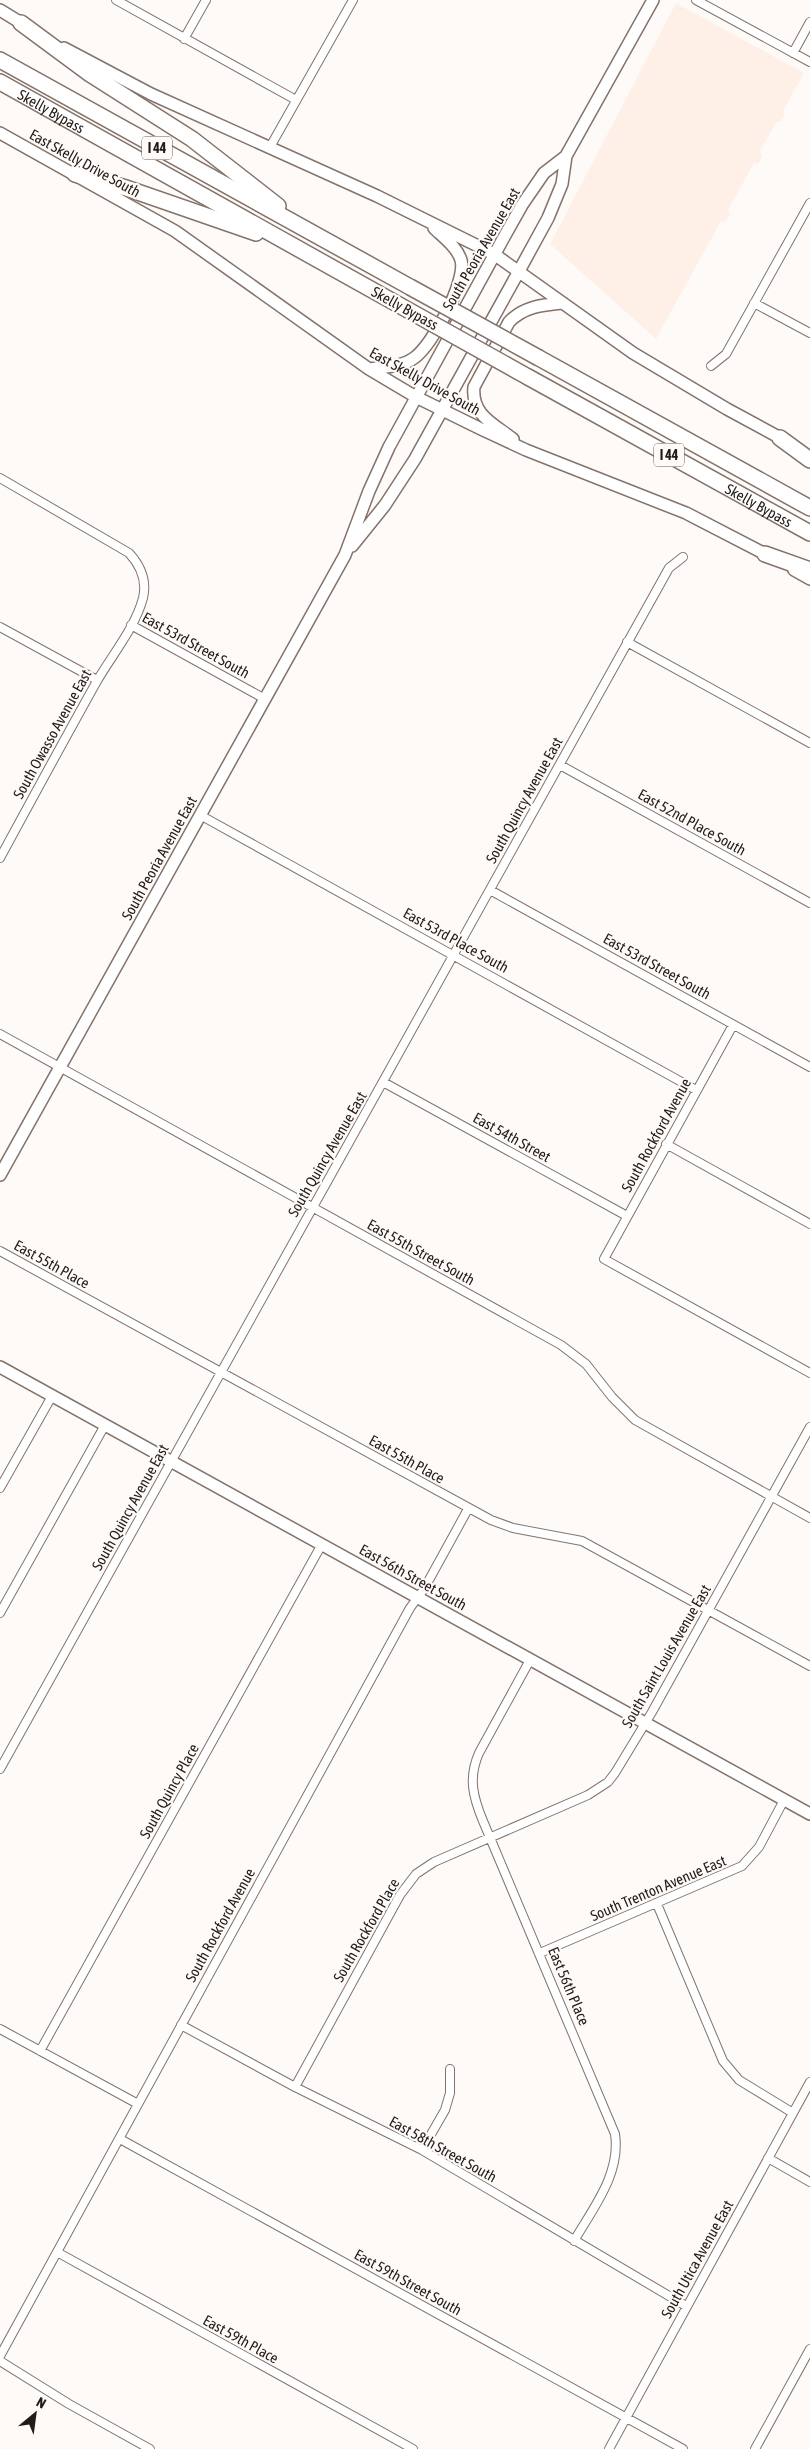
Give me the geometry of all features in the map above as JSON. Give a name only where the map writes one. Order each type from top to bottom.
[{"type":"highway","points":[[21,23],[90,74],[192,138],[314,234]]},
{"type":"highway","name":"Skelly Bypass","points":[[0,60],[810,508]]},
{"type":"highway","name":"Skelly Bypass","points":[[0,82],[810,533]]},
{"type":"highway","points":[[75,174],[126,188],[290,245]]},
{"type":"highway","points":[[780,438],[810,460]]},
{"type":"highway","points":[[765,554],[810,570]]},
{"type":"main road","name":"South Peoria Avenue East","points":[[345,555],[388,500],[415,459],[548,218],[562,184],[566,156],[653,0]]},
{"type":"main road","points":[[0,10],[151,94],[270,147],[494,254],[647,362],[810,455]]},
{"type":"main road","name":"East Skelly Drive South","points":[[0,133],[175,231],[369,369],[416,397],[526,450],[661,503],[719,529],[810,579]]},
{"type":"main road","name":"South Peoria Avenue East","points":[[0,1175],[345,555],[380,466],[494,254],[522,205],[544,173],[566,156]]},
{"type":"main road","points":[[369,369],[404,363],[420,353],[427,345],[460,284],[462,267],[457,252],[425,220]]},
{"type":"main road","points":[[526,450],[477,410],[473,396],[474,387],[510,322],[516,315],[532,307],[564,303]]},
{"type":"main road","name":"East 56th Street South","points":[[0,1367],[810,1814]]},
{"type":"street","points":[[116,0],[296,100]]},
{"type":"street","points":[[184,39],[206,0]]},
{"type":"street","points":[[270,147],[353,0]]},
{"type":"street","points":[[696,0],[810,62]]},
{"type":"street","points":[[793,53],[810,22]]},
{"type":"street","points":[[711,366],[726,354],[810,202]]},
{"type":"street","points":[[754,303],[810,333]]},
{"type":"street","name":"East 53rd Street South","points":[[0,478],[122,547],[134,558],[141,572],[144,588],[139,609],[131,625],[265,698]]},
{"type":"street","name":"South Quincy Avenue East","points":[[0,1769],[668,568],[683,557]]},
{"type":"street","name":"South Owasso Avenue East","points":[[0,858],[98,680],[131,625]]},
{"type":"street","points":[[0,627],[98,680]]},
{"type":"street","points":[[628,642],[810,743]]},
{"type":"street","name":"East 52nd Place South","points":[[560,765],[810,903]]},
{"type":"street","name":"East 53rd Place South","points":[[200,815],[454,954],[696,1090]]},
{"type":"street","name":"East 53rd Street South","points":[[490,890],[810,1067]]},
{"type":"street","name":"South Rockford Avenue","points":[[734,1025],[696,1090],[604,1259],[810,1373]]},
{"type":"street","name":"East 55th Street South","points":[[0,1034],[561,1345],[586,1364],[612,1397],[636,1420],[810,1518]]},
{"type":"street","name":"East 54th Street","points":[[383,1082],[627,1216]]},
{"type":"street","points":[[666,1144],[810,1224]]},
{"type":"street","name":"East 55th Place","points":[[0,1250],[468,1509],[490,1520],[513,1528],[582,1541],[810,1666]]},
{"type":"street","points":[[0,1488],[52,1396]]},
{"type":"street","points":[[0,1613],[105,1425]]},
{"type":"street","name":"South Saint Louis Avenue East","points":[[490,1837],[599,1789],[615,1773],[709,1610],[810,1427]]},
{"type":"street","name":"South Rockford Avenue","points":[[0,2356],[468,1509]]},
{"type":"street","name":"South Quincy Place","points":[[40,2051],[322,1544]]},
{"type":"street","points":[[490,1837],[473,1792],[472,1772],[479,1753],[530,1660]]},
{"type":"street","name":"South Trenton Avenue East","points":[[540,1953],[742,1866],[759,1848],[784,1800]]},
{"type":"street","name":"East 56th Place","points":[[490,1837],[612,2123],[617,2148],[611,2175],[574,2241]]},
{"type":"street","name":"South Rockford Place","points":[[295,2087],[406,1886],[426,1866],[490,1837]]},
{"type":"street","points":[[657,1904],[724,2061],[739,2080],[793,2113]]},
{"type":"street","name":"East 58th Street South","points":[[181,2026],[295,2087],[422,2150],[686,2306]]},
{"type":"street","points":[[0,2029],[138,2104]]},
{"type":"street","points":[[422,2150],[445,2110],[450,2093],[450,2069]]},
{"type":"street","name":"South Utica Avenue East","points":[[609,2449],[810,2082]]},
{"type":"street","name":"East 59th Street South","points":[[120,2139],[683,2449]]},
{"type":"street","points":[[768,2158],[810,2182]]},
{"type":"street","name":"East 59th Place","points":[[57,2252],[413,2449]]},
{"type":"street","points":[[755,2449],[807,2362],[810,2349]]},
{"type":"street","points":[[0,2361],[69,2404],[150,2449]]},
{"type":"shaded area","points":[[676,3],[804,73],[783,111],[785,115],[781,122],[777,121],[760,151],[762,155],[759,163],[754,163],[728,210],[730,215],[726,222],[721,221],[656,339],[550,244]]}]
